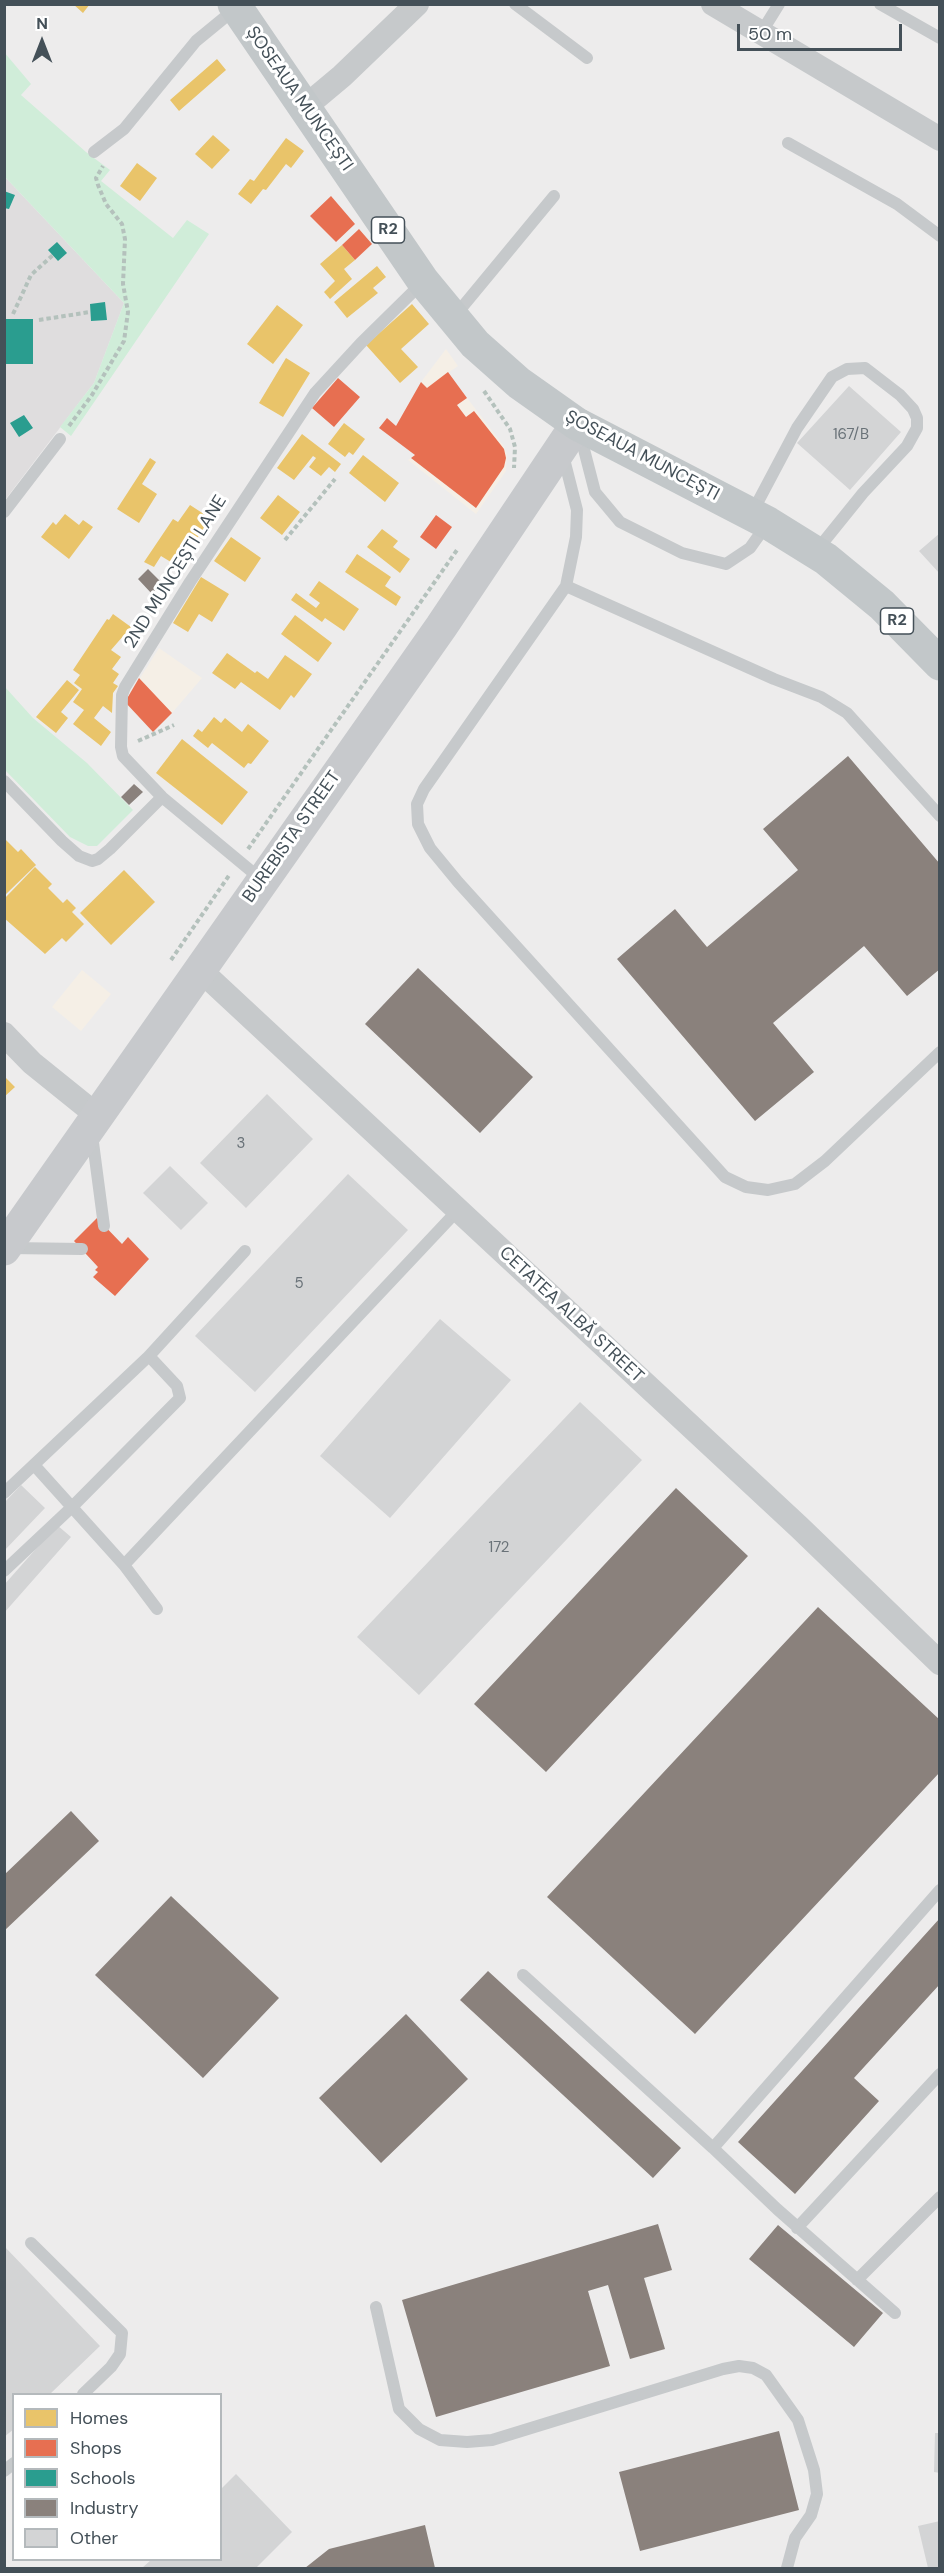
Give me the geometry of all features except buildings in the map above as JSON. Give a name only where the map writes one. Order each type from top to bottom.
[{"type":"main road","name":"ȘOSEAUA MUNCEȘTI","points":[[235,6],[423,281],[475,344],[519,384],[569,436],[760,519],[816,552],[882,605],[939,664]]},
{"type":"main road","name":"BUREBISTA STREET","points":[[5,1249],[199,969],[250,871],[441,627],[569,436]]},
{"type":"street","points":[[305,107],[342,76],[417,4]]},
{"type":"street","points":[[712,4],[939,139]]},
{"type":"street","name":"CETATEA ALBĂ STREET","points":[[199,969],[799,1527],[939,1663]]},
{"type":"street","points":[[4,1034],[95,1122]]},
{"type":"lane","points":[[515,4],[587,58]]},
{"type":"lane","points":[[761,33],[779,4]]},
{"type":"lane","points":[[880,4],[939,38]]},
{"type":"lane","points":[[94,152],[124,129],[196,41],[235,6]]},
{"type":"lane","points":[[788,143],[897,204],[939,236]]},
{"type":"lane","points":[[453,318],[554,196]]},
{"type":"lane","name":"2ND MUNCEȘTI LANE","points":[[121,747],[122,695],[125,687],[228,522],[315,393],[423,281]]},
{"type":"lane","points":[[569,436],[595,492],[620,522],[682,553],[726,564],[750,548],[797,428],[832,376],[847,369],[865,368],[900,395],[913,409],[917,418],[917,428],[907,446],[862,493],[816,552]]},
{"type":"lane","points":[[569,436],[576,510],[576,537],[566,586],[424,789],[417,804],[418,824],[430,848],[458,882],[725,1177],[746,1187],[768,1190],[795,1184],[825,1161],[939,1052]]},
{"type":"lane","points":[[4,512],[60,439]]},
{"type":"lane","points":[[566,586],[774,679],[820,697],[847,713],[939,816]]},
{"type":"lane","points":[[121,747],[123,756],[135,771],[162,797],[250,871]]},
{"type":"lane","points":[[4,781],[62,841],[79,856],[92,861],[110,849],[162,797]]},
{"type":"lane","points":[[95,1122],[104,1226]]},
{"type":"lane","points":[[124,1565],[458,1210]]},
{"type":"lane","points":[[5,1249],[82,1249]]},
{"type":"lane","points":[[4,1493],[149,1356],[245,1251]]},
{"type":"lane","points":[[4,1571],[72,1507],[180,1398],[177,1386],[149,1356]]},
{"type":"lane","points":[[35,1466],[124,1565],[157,1609]]},
{"type":"lane","points":[[713,2148],[939,1890]]},
{"type":"lane","points":[[523,1975],[798,2228],[895,2313]]},
{"type":"lane","points":[[798,2228],[939,2074]]},
{"type":"lane","points":[[857,2280],[939,2197]]},
{"type":"lane","points":[[32,2243],[122,2333],[120,2354],[111,2367],[84,2393]]},
{"type":"lane","points":[[376,2307],[399,2409],[419,2429],[440,2440],[492,2440],[723,2369],[740,2366],[753,2368],[766,2375],[798,2420],[814,2470],[816,2493],[811,2515],[795,2538],[787,2568]]},
{"type":"path","points":[[60,439],[92,395],[124,341],[128,312],[123,284],[125,239],[122,224],[106,204],[96,178],[124,129]]},
{"type":"path","points":[[13,314],[32,275],[52,255]]},
{"type":"path","points":[[39,320],[90,312]]},
{"type":"path","points":[[478,383],[510,429],[515,447],[514,471]]},
{"type":"path","points":[[285,540],[335,479]]},
{"type":"path","points":[[166,968],[250,871],[459,547]]},
{"type":"path","points":[[121,747],[174,725]]},
{"type":"shaded area","points":[[5,177],[124,303],[94,383],[5,500]]},
{"type":"shaded area","points":[[446,349],[458,366],[448,373],[503,445],[507,454],[506,471],[476,514],[408,460],[431,443],[403,417],[421,382]]},
{"type":"shaded area","points":[[159,648],[202,678],[153,732],[125,702]]},
{"type":"shaded area","points":[[82,970],[111,994],[81,1031],[52,1007]]},
{"type":"green space","points":[[4,52],[31,84],[21,95],[110,170],[101,181],[173,238],[187,220],[209,234],[71,436],[60,427],[94,383],[124,303],[5,177]]},
{"type":"green space","points":[[5,687],[33,718],[87,763],[133,810],[97,846],[88,846],[70,837],[5,770]]}]
